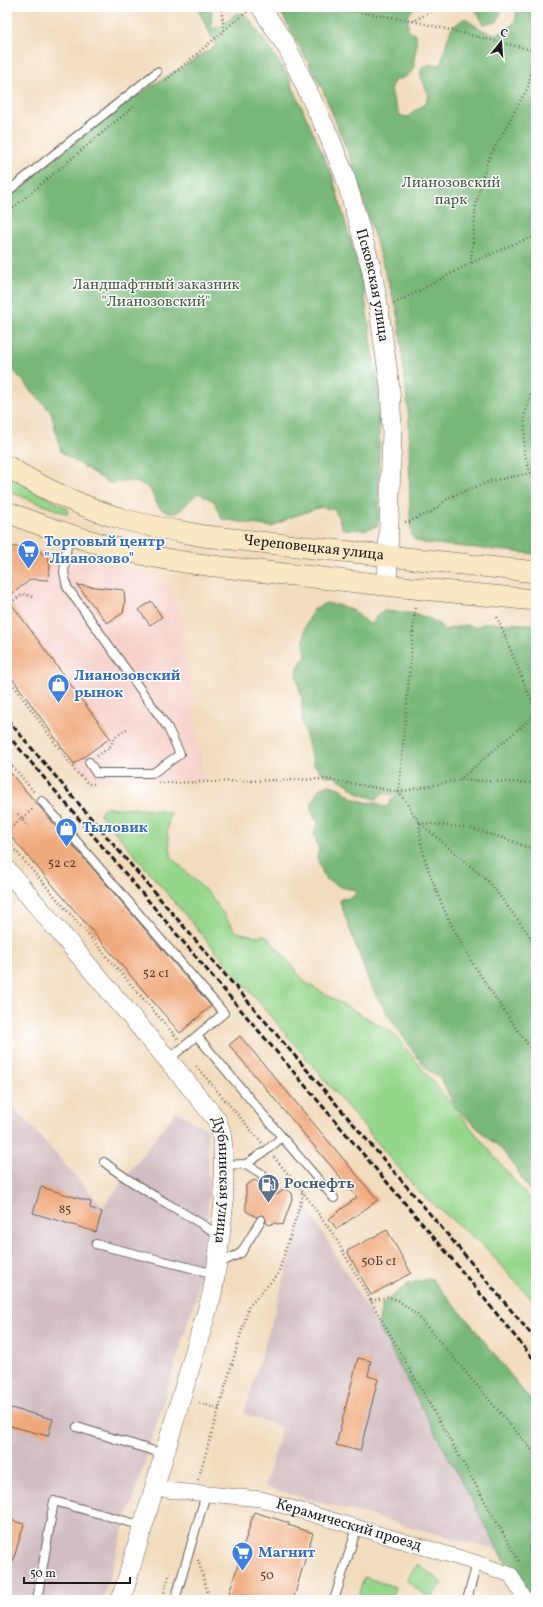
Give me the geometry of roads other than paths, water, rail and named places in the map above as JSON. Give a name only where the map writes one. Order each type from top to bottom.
[{"type":"main road","name":"Череповецкая улица","points":[[7,466],[56,492],[94,509],[125,520],[164,529],[204,536],[536,572]]},
{"type":"main road","name":"Череповецкая улица","points":[[7,512],[68,535],[98,544],[199,565],[536,600]]},
{"type":"street","name":"Псковская улица","points":[[261,7],[288,49],[328,134],[345,176],[371,267],[379,310],[390,388],[392,430],[387,585]]},
{"type":"street","name":"Дубнинская улица","points":[[7,870],[168,1060],[216,1119],[221,1132],[224,1165],[224,1201],[221,1237],[212,1294],[121,1600]]},
{"type":"street","name":"Керамический проезд","points":[[155,1489],[201,1490],[261,1499],[477,1563],[511,1576],[525,1600]]},
{"type":"lane","points":[[7,192],[157,72]]},
{"type":"lane","points":[[68,535],[64,572],[67,587],[168,728],[180,754],[154,773],[96,773],[89,762]]},
{"type":"lane","points":[[42,801],[224,1013],[168,1060]]},
{"type":"lane","points":[[197,1036],[334,1198]]},
{"type":"lane","points":[[224,1165],[246,1164],[267,1150],[282,1137]]},
{"type":"lane","points":[[104,1162],[124,1178],[202,1224],[221,1237]]},
{"type":"lane","points":[[246,1164],[262,1174],[266,1188]]},
{"type":"lane","points":[[96,1244],[216,1270],[241,1253],[261,1220]]},
{"type":"lane","points":[[77,1427],[165,1454]]},
{"type":"lane","points":[[175,1600],[192,1541],[201,1490]]},
{"type":"lane","points":[[37,1600],[54,1501],[144,1526]]},
{"type":"lane","points":[[334,1600],[357,1528]]},
{"type":"lane","points":[[467,1600],[477,1563]]},
{"type":"railway","points":[[7,719],[405,1184],[536,1340]]},
{"type":"railway","points":[[7,734],[447,1253],[536,1362]]},
{"type":"place","name":"Торговый центр \"Лианозово\"","points":[[28,570]]},
{"type":"place","name":"Лианозовский рынок","points":[[58,704]]},
{"type":"place","name":"Тыловик","points":[[67,848]]},
{"type":"place","name":"Роснефть","points":[[268,1204]]},
{"type":"place","name":"Магнит","points":[[242,1572]]},
{"type":"park label","name":"Лианозовский парк","points":[[451,192]]},
{"type":"park label","name":"Ландшафтный заказник \"Лианозовский\"","points":[[156,294]]}]
